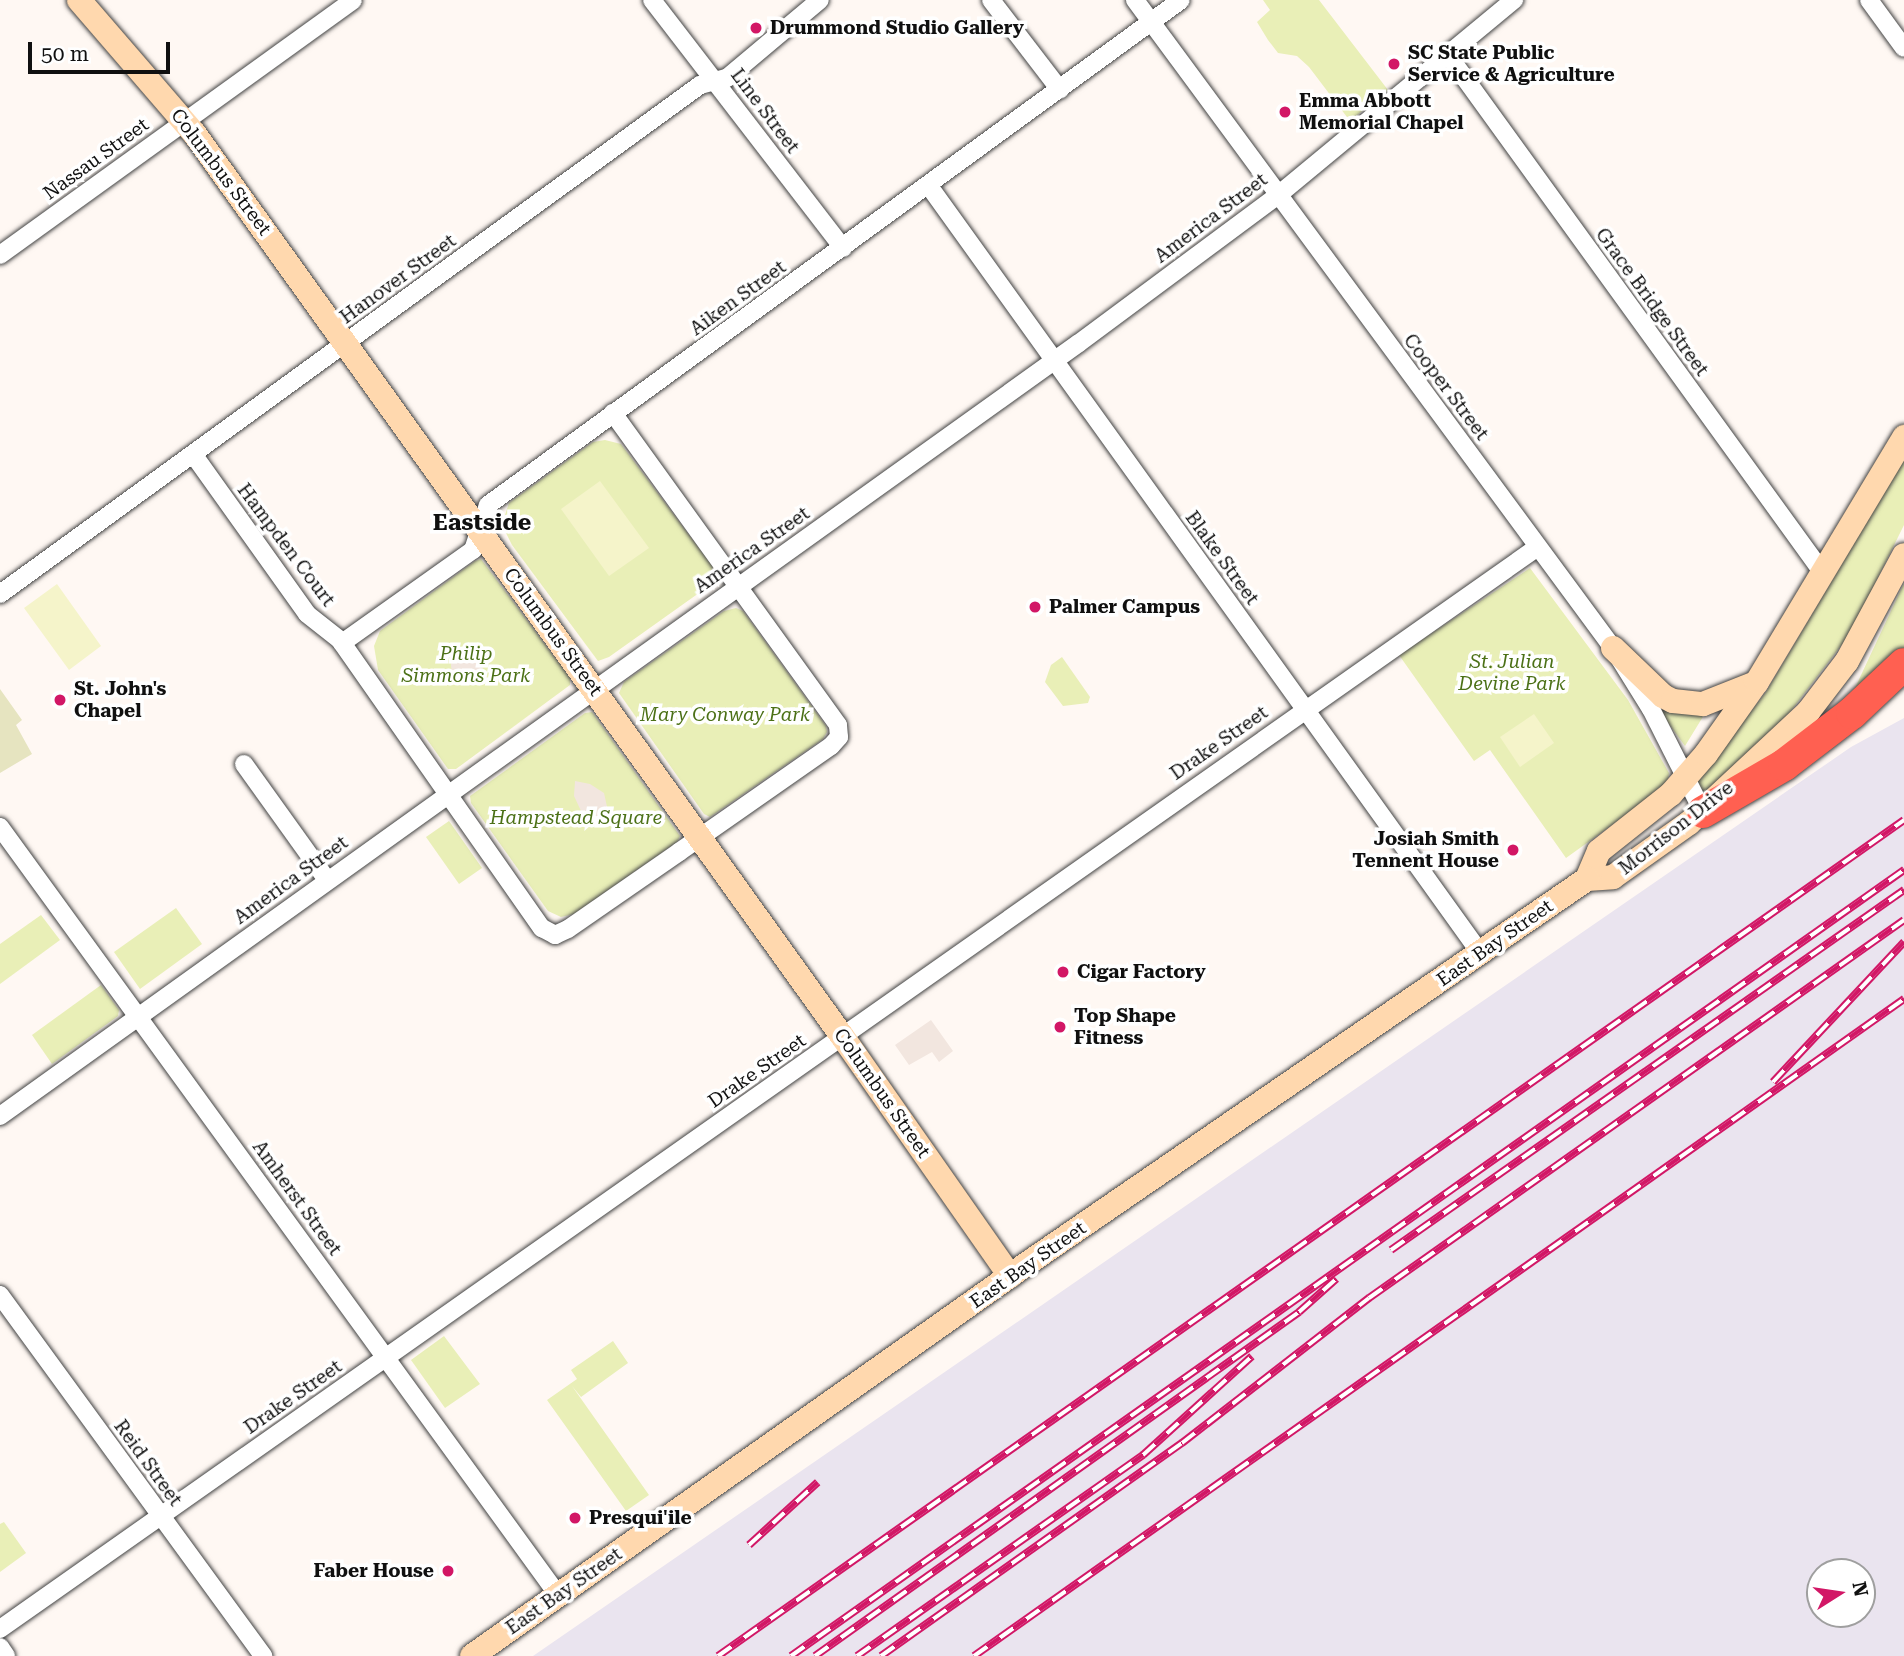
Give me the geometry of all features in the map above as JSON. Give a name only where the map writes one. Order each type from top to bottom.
[{"type":"highway","points":[[1703,812],[1784,765],[1852,713],[1904,664]]},
{"type":"main road","name":"Columbus Street","points":[[79,0],[185,122],[594,688],[1010,1276]]},
{"type":"main road","name":"Morrison Drive","points":[[1904,437],[1757,682],[1686,779],[1599,851],[1587,879],[1613,877],[1703,812],[1808,712],[1847,661],[1904,555]]},
{"type":"main road","points":[[1613,649],[1663,696],[1673,701],[1703,704],[1757,682]]},
{"type":"main road","name":"East Bay Street","points":[[472,1656],[1010,1276],[1587,879]]},
{"type":"street","name":"Nassau Street","points":[[0,255],[353,0]]},
{"type":"street","name":"Line Street","points":[[652,0],[843,248]]},
{"type":"street","name":"Hanover Street","points":[[0,594],[700,85],[727,78],[820,0]]},
{"type":"street","points":[[991,0],[1060,90]]},
{"type":"street","name":"Cooper Street","points":[[1135,0],[1613,649],[1651,709],[1703,812]]},
{"type":"street","name":"Aiken Street","points":[[342,643],[473,550],[488,505],[1181,0]]},
{"type":"street","points":[[1869,0],[1904,48]]},
{"type":"street","name":"America Street","points":[[0,1116],[1054,361],[1277,196],[1448,55],[1505,3]]},
{"type":"street","name":"Grace Bridge Street","points":[[1448,55],[1823,573]]},
{"type":"street","name":"Blake Street","points":[[929,186],[1481,954]]},
{"type":"street","points":[[614,413],[838,726],[839,737],[831,746],[700,838]]},
{"type":"street","name":"Hampden Court","points":[[193,454],[307,614],[342,643],[542,929],[555,934],[568,929],[700,838]]},
{"type":"street","name":"Drake Street","points":[[0,1629],[1305,708],[1538,547]]},
{"type":"street","points":[[244,764],[327,880]]},
{"type":"street","name":"Amherst Street","points":[[0,827],[558,1595]]},
{"type":"street","name":"Reid Street","points":[[0,1295],[263,1656]]},
{"type":"street","points":[[0,1647],[6,1656]]},
{"type":"shaded area","points":[[467,649],[478,654],[483,665],[478,676],[467,681],[456,676],[451,665],[456,654]]},
{"type":"shaded area","points":[[0,689],[22,720],[16,725],[32,754],[0,773]]},
{"type":"shaded area","points":[[1904,718],[1904,1656],[533,1656],[1851,747]]},
{"type":"shaded area","points":[[575,781],[590,784],[604,793],[611,825],[597,823],[582,813],[574,796]]},
{"type":"shaded area","points":[[931,1020],[953,1051],[939,1062],[932,1052],[909,1065],[895,1045]]},
{"type":"green space","points":[[1263,0],[1319,0],[1388,90],[1350,121],[1309,67],[1297,56],[1278,53],[1268,40],[1257,22],[1270,10]]},
{"type":"green space","points":[[605,440],[621,444],[716,571],[713,583],[609,657],[598,661],[512,545],[505,531],[504,518],[509,503],[593,442]]},
{"type":"green space","points":[[1904,459],[1904,525],[1850,634],[1790,712],[1705,793],[1696,783],[1766,692]]},
{"type":"green space","points":[[600,481],[649,548],[609,576],[561,509]]},
{"type":"green space","name":"Philip Simmons Park","points":[[481,559],[570,678],[570,685],[456,769],[448,769],[378,670],[374,646],[380,631]]},
{"type":"green space","name":"St. Julian Devine Park","points":[[1530,568],[1628,700],[1669,773],[1668,780],[1658,792],[1566,858],[1490,750],[1474,761],[1399,655]]},
{"type":"green space","points":[[1904,583],[1904,649],[1847,701],[1855,688]]},
{"type":"green space","points":[[57,584],[101,646],[69,670],[24,608]]},
{"type":"green space","name":"Mary Conway Park","points":[[736,608],[743,611],[826,726],[827,732],[823,739],[710,817],[704,814],[619,693],[624,682],[724,611]]},
{"type":"green space","points":[[1062,657],[1090,697],[1088,703],[1063,706],[1045,682],[1051,665]]},
{"type":"green space","points":[[1652,701],[1681,713],[1704,715],[1685,746]]},
{"type":"green space","name":"Hampstead Square","points":[[592,712],[680,836],[677,842],[574,914],[561,917],[548,911],[471,803],[470,796],[585,713]]},
{"type":"green space","points":[[1534,714],[1554,743],[1520,767],[1500,737]]},
{"type":"green space","points":[[449,821],[482,868],[459,884],[426,837]]},
{"type":"green space","points":[[176,908],[202,944],[140,989],[114,952]]},
{"type":"green space","points":[[41,915],[60,940],[0,984],[0,944]]},
{"type":"green space","points":[[101,985],[119,1010],[118,1016],[52,1064],[32,1035]]},
{"type":"green space","points":[[444,1336],[480,1384],[445,1408],[411,1360]]},
{"type":"green space","points":[[613,1341],[628,1363],[581,1397],[572,1386],[649,1495],[626,1511],[547,1400],[577,1379],[571,1370]]},
{"type":"green space","points":[[4,1522],[26,1553],[0,1572],[0,1524]]},
{"type":"railway","points":[[718,1656],[1904,820]]},
{"type":"railway","points":[[791,1656],[1904,870]]},
{"type":"railway","points":[[1391,1250],[1904,890]]},
{"type":"railway","points":[[881,1656],[1182,1443],[1369,1298],[1904,920]]},
{"type":"railway","points":[[1773,1082],[1904,942]]},
{"type":"railway","points":[[974,1656],[1904,999]]},
{"type":"railway","points":[[815,1656],[1299,1312],[1336,1279]]},
{"type":"railway","points":[[857,1656],[1143,1455],[1252,1356]]},
{"type":"railway","points":[[749,1545],[818,1482]]},
{"type":"place","name":"Drummond Studio Gallery","points":[[756,28]]},
{"type":"place","name":"SC State Public Service & Agriculture","points":[[1394,64]]},
{"type":"place","name":"Emma Abbott Memorial Chapel","points":[[1285,112]]},
{"type":"place","name":"Palmer Campus","points":[[1035,607]]},
{"type":"place","name":"St. John's Chapel","points":[[60,700]]},
{"type":"place","name":"Josiah Smith Tennent House","points":[[1513,850]]},
{"type":"place","name":"Cigar Factory","points":[[1063,972]]},
{"type":"place","name":"Top Shape Fitness","points":[[1060,1027]]},
{"type":"place","name":"Presqui'ile","points":[[575,1518]]},
{"type":"place","name":"Faber House","points":[[448,1571]]},
{"type":"district","name":"Eastside","points":[[482,523]]}]
